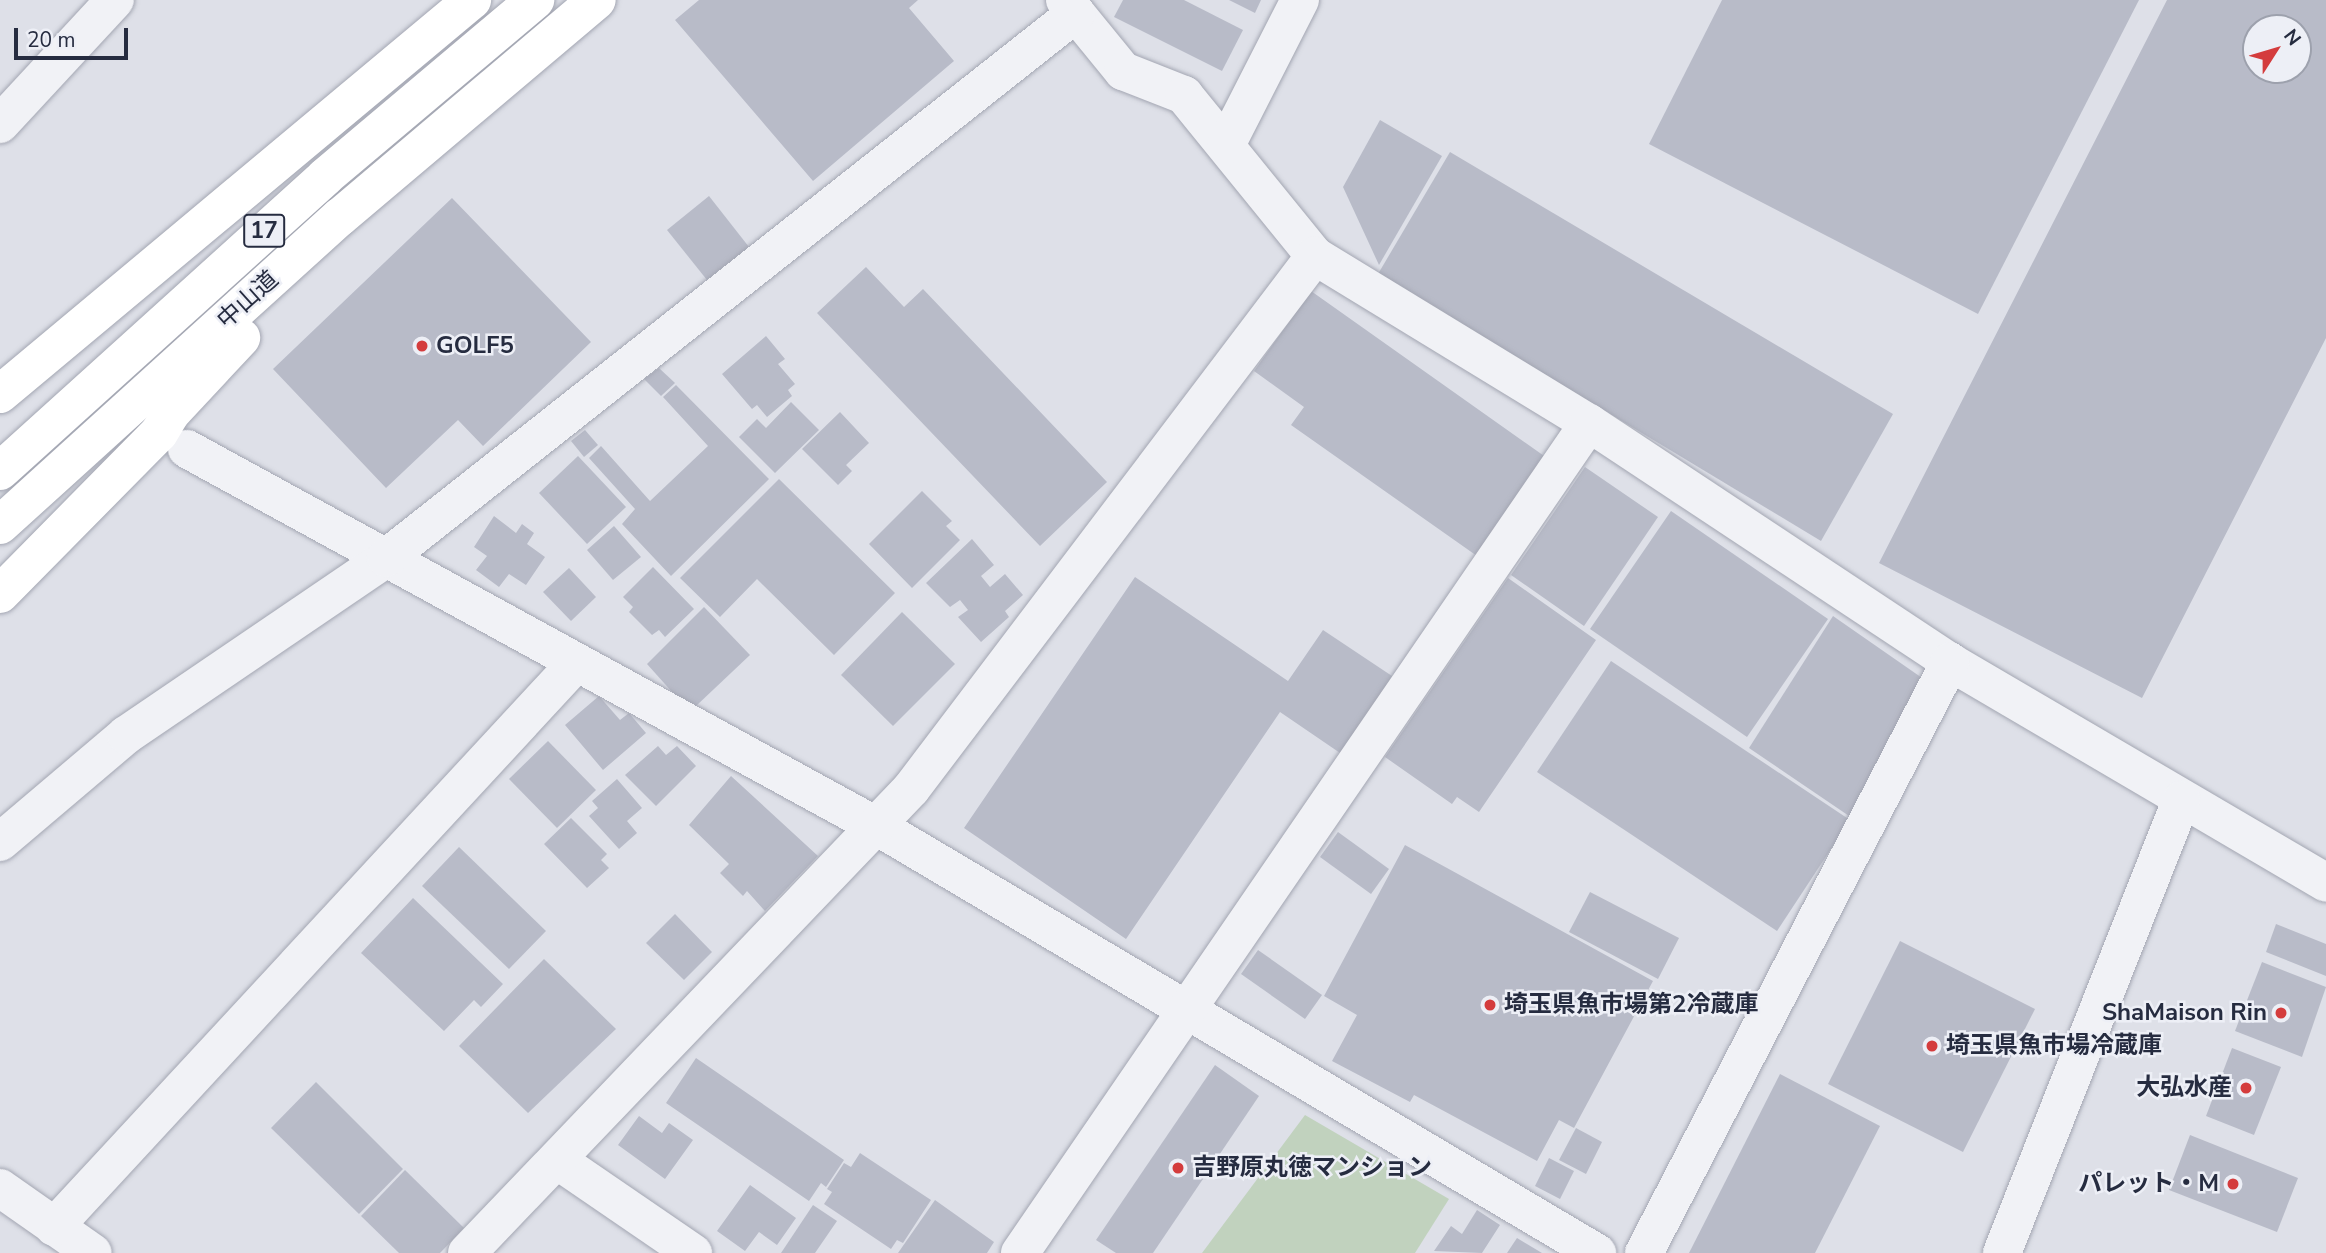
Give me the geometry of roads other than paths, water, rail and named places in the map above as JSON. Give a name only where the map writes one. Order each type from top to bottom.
[{"type":"highway","name":"17","points":[[0,394],[472,0]]},
{"type":"highway","points":[[325,177],[446,48],[499,0]]},
{"type":"highway","name":"17","points":[[0,471],[325,177],[535,0]]},
{"type":"highway","name":"中山道","points":[[0,525],[340,217],[597,0]]},
{"type":"highway","points":[[0,594],[159,433],[170,413],[296,279],[340,217]]},
{"type":"street","points":[[0,124],[114,0]]},
{"type":"street","points":[[1226,145],[1300,0]]},
{"type":"street","points":[[0,842],[126,735],[386,558],[1071,6],[1123,71],[1184,95],[1315,256],[1589,424],[1950,662],[2326,883]]},
{"type":"street","points":[[467,1253],[878,827],[1315,256]]},
{"type":"street","points":[[1020,1253],[1589,424]]},
{"type":"street","points":[[187,449],[878,827],[1597,1253]]},
{"type":"street","points":[[1644,1253],[1950,662]]},
{"type":"street","points":[[54,1227],[576,663]]},
{"type":"street","points":[[2002,1253],[2181,800]]},
{"type":"street","points":[[557,1160],[693,1253]]},
{"type":"street","points":[[0,1188],[93,1253]]},
{"type":"place","name":"GOLF5","points":[[422,346]]},
{"type":"place","name":"埼玉県魚市場第2冷蔵庫","points":[[1490,1005]]},
{"type":"place","name":"ShaMaison Rin","points":[[2281,1013]]},
{"type":"place","name":"埼玉県魚市場冷蔵庫","points":[[1932,1046]]},
{"type":"place","name":"大弘水産","points":[[2246,1088]]},
{"type":"place","name":"吉野原丸徳マンション","points":[[1178,1168]]},
{"type":"place","name":"パレット・M","points":[[2233,1184]]}]
